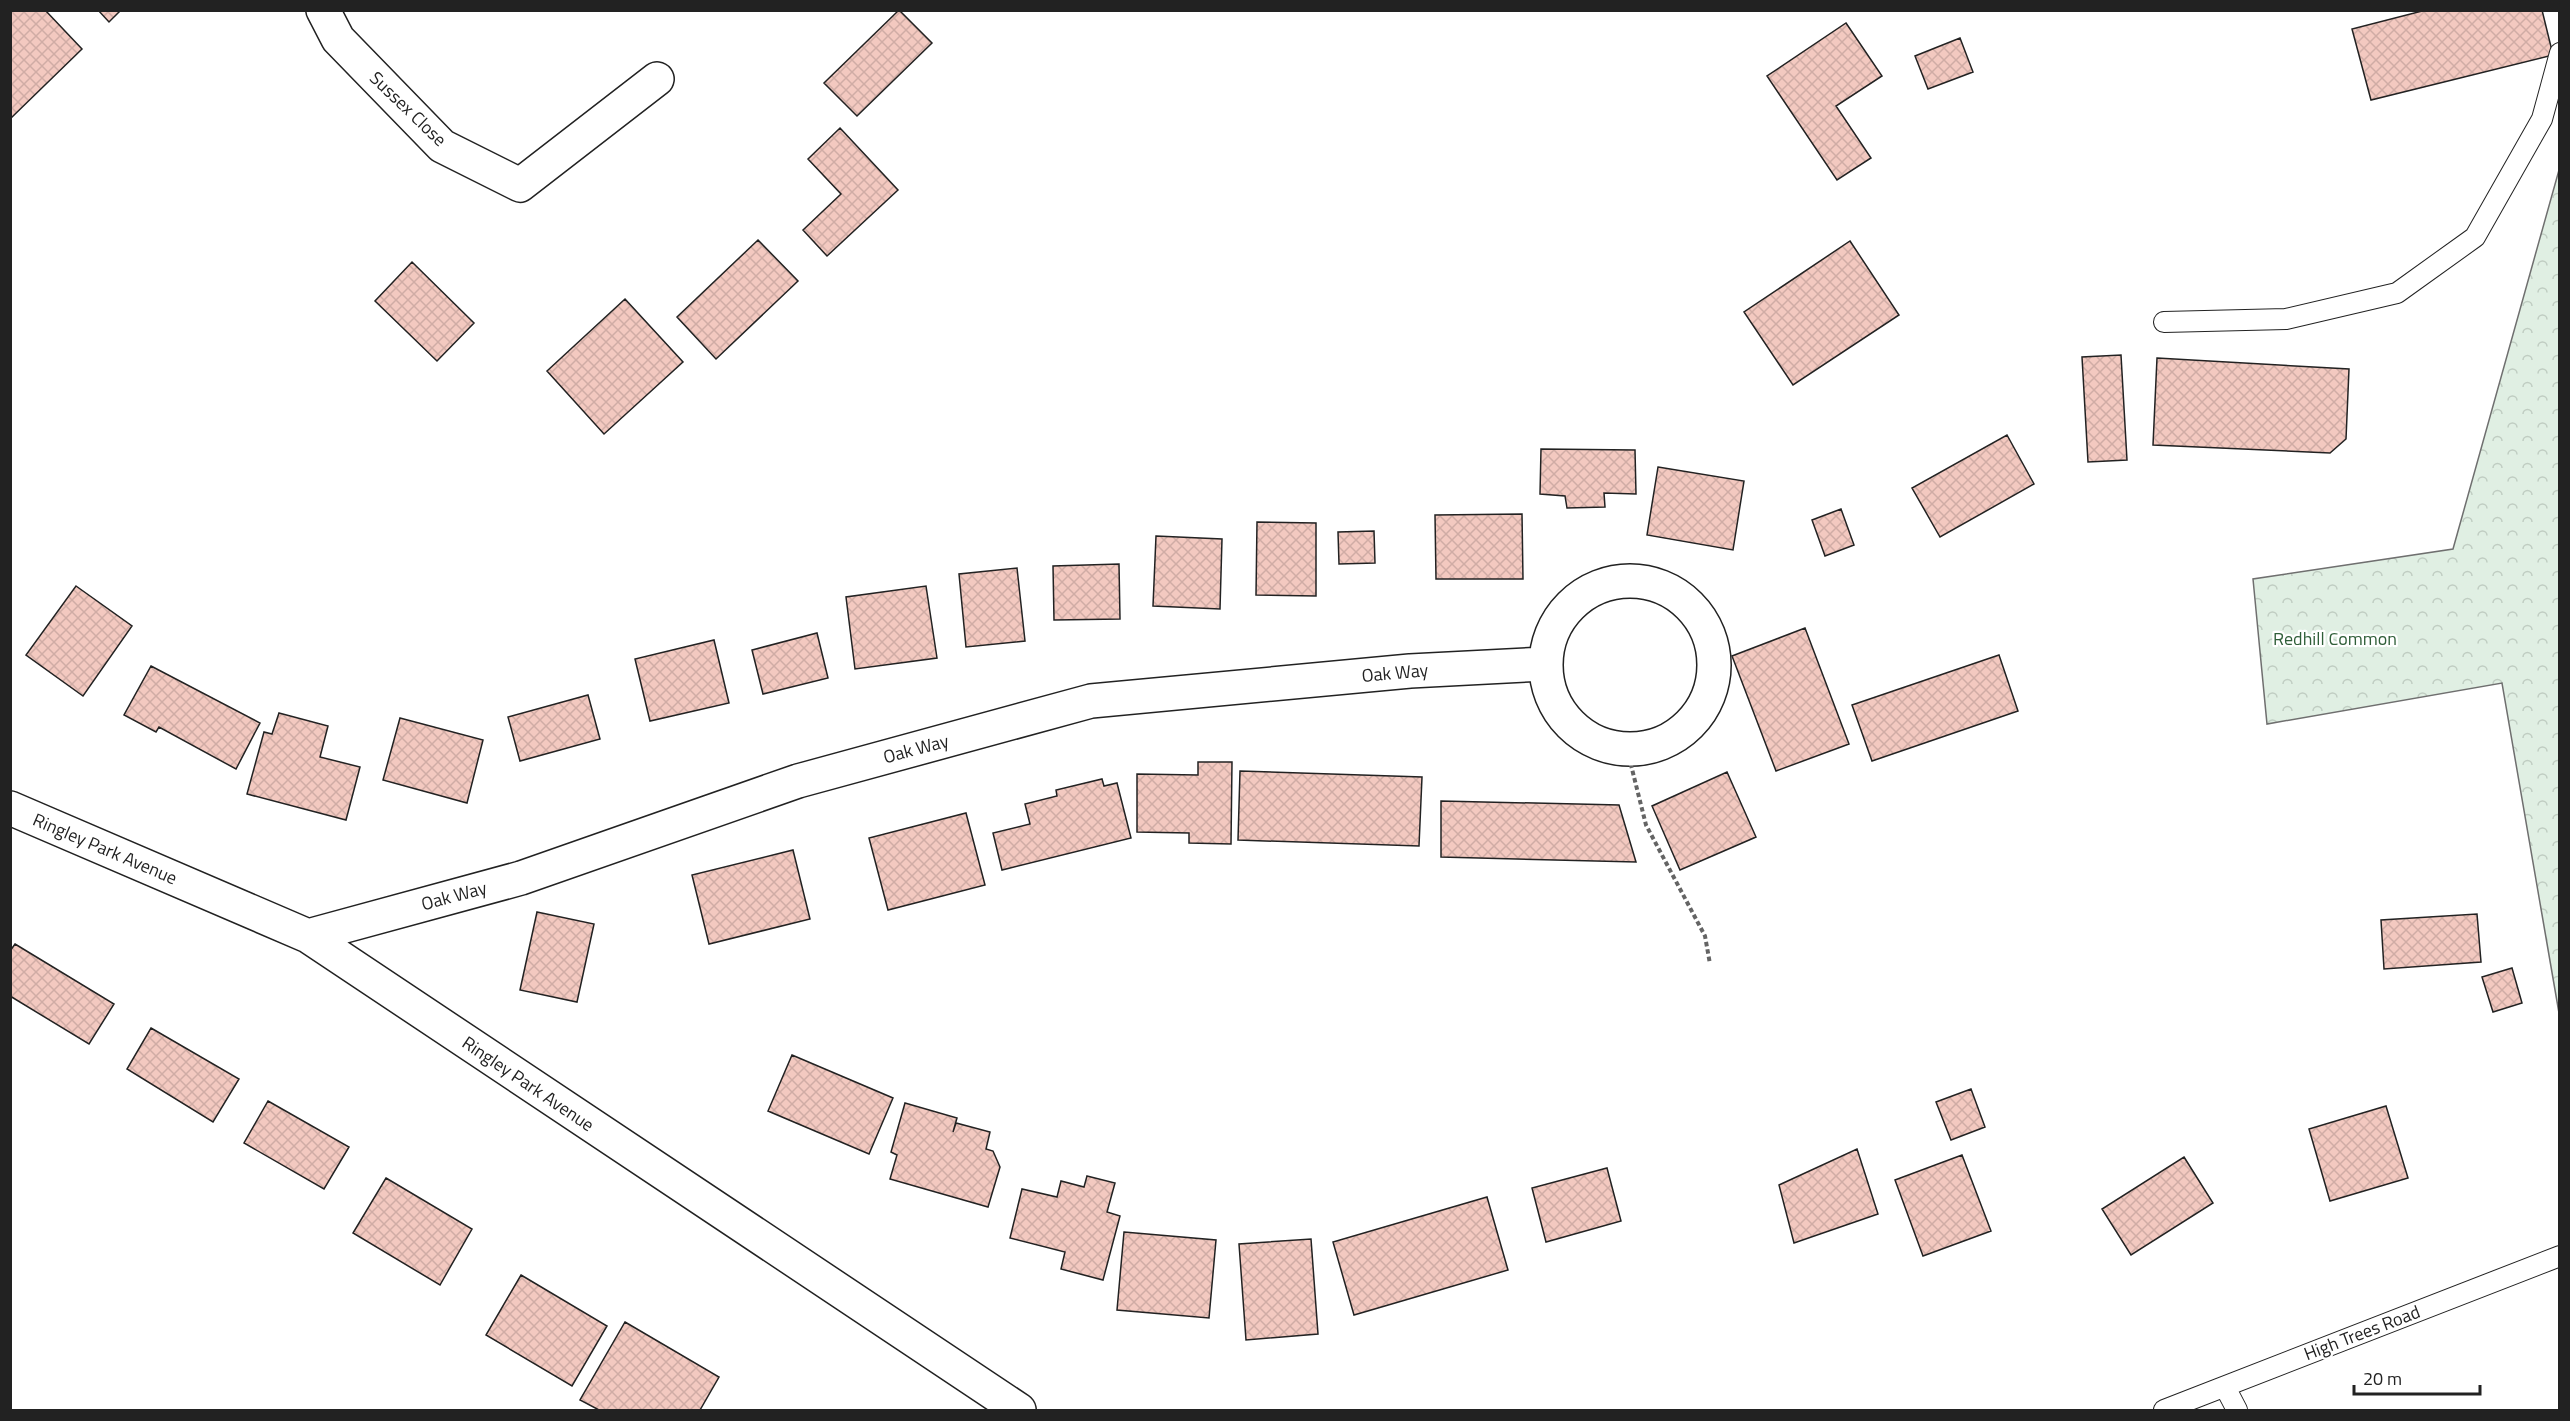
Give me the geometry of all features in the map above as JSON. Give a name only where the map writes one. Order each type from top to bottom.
[{"type":"street","name":"Sussex Close","points":[[323,10],[338,39],[442,146],[520,185],[657,79]]},
{"type":"street","points":[[1643,581],[1670,590],[1693,607],[1708,632],[1715,659],[1712,688],[1700,714],[1679,734],[1653,746],[1627,749],[1601,744],[1578,732],[1560,713],[1549,690],[1545,663],[1551,635],[1565,610],[1587,592],[1614,582],[1643,581]]},
{"type":"street","name":"Oak Way","points":[[308,936],[521,878],[798,781],[1091,701],[1410,671],[1545,663]]},
{"type":"street","name":"Ringley Park Avenue","points":[[10,808],[308,936],[1019,1410]]},
{"type":"lane","points":[[2163,322],[2286,319],[2397,293],[2475,237],[2542,119],[2559,52]]},
{"type":"lane","name":"High Trees Road","points":[[2164,1410],[2559,1256]]},
{"type":"lane","points":[[2225,1387],[2237,1410]]},
{"type":"path","points":[[1627,749],[1646,825],[1705,936],[1710,964]]},
{"type":"green space","name":"Redhill Common","points":[[2559,170],[2559,1013],[2502,683],[2267,724],[2253,579],[2453,549]]},
{"type":"building","points":[[10,10],[45,10],[82,49],[10,119]]},
{"type":"building","points":[[98,10],[121,10],[109,22]]},
{"type":"building","points":[[899,10],[932,43],[857,116],[824,83]]},
{"type":"building","points":[[2426,10],[2542,10],[2553,55],[2371,100],[2352,29]]},
{"type":"building","points":[[1846,23],[1882,76],[1836,106],[1871,158],[1837,180],[1767,76]]},
{"type":"building","points":[[1960,38],[1973,72],[1928,89],[1915,56]]},
{"type":"building","points":[[840,128],[898,190],[827,256],[803,230],[841,194],[808,159]]},
{"type":"building","points":[[758,240],[798,281],[716,359],[677,317]]},
{"type":"building","points":[[1850,241],[1899,315],[1793,385],[1744,312]]},
{"type":"building","points":[[412,262],[474,323],[437,361],[375,301]]},
{"type":"building","points":[[625,299],[683,362],[604,434],[547,371]]},
{"type":"building","points":[[2121,355],[2127,460],[2088,462],[2082,357]]},
{"type":"building","points":[[2157,358],[2349,369],[2346,439],[2330,453],[2153,445]]},
{"type":"building","points":[[2007,435],[2034,484],[1940,537],[1912,488]]},
{"type":"building","points":[[1541,449],[1635,450],[1636,494],[1604,493],[1605,507],[1567,508],[1565,496],[1540,494]]},
{"type":"building","points":[[1658,467],[1744,481],[1733,550],[1647,535]]},
{"type":"building","points":[[1841,509],[1854,545],[1825,556],[1812,520]]},
{"type":"building","points":[[1522,514],[1523,579],[1436,579],[1435,515]]},
{"type":"building","points":[[1257,522],[1316,523],[1316,596],[1256,595]]},
{"type":"building","points":[[1374,531],[1375,563],[1339,564],[1338,532]]},
{"type":"building","points":[[1156,536],[1222,539],[1220,609],[1153,606]]},
{"type":"building","points":[[1119,564],[1120,619],[1054,620],[1053,566]]},
{"type":"building","points":[[1017,568],[1025,641],[966,647],[959,574]]},
{"type":"building","points":[[76,586],[132,626],[83,696],[26,655]]},
{"type":"building","points":[[926,586],[937,658],[855,669],[846,597]]},
{"type":"building","points":[[1805,628],[1849,744],[1776,771],[1732,656]]},
{"type":"building","points":[[817,633],[828,678],[763,694],[752,650]]},
{"type":"building","points":[[714,640],[729,703],[650,721],[635,659]]},
{"type":"building","points":[[1999,655],[2018,711],[1872,761],[1852,705]]},
{"type":"building","points":[[151,666],[260,723],[236,769],[159,727],[156,732],[124,715]]},
{"type":"building","points":[[588,695],[600,739],[520,761],[508,717]]},
{"type":"building","points":[[279,713],[328,726],[320,757],[360,767],[346,820],[247,794],[264,732],[272,734]]},
{"type":"building","points":[[400,718],[483,740],[467,803],[383,780]]},
{"type":"building","points":[[1198,762],[1232,762],[1231,844],[1189,843],[1189,833],[1137,832],[1137,774],[1198,775]]},
{"type":"building","points":[[1240,771],[1422,777],[1419,846],[1238,840]]},
{"type":"building","points":[[1727,772],[1756,837],[1680,870],[1652,806]]},
{"type":"building","points":[[1102,779],[1104,786],[1117,783],[1131,838],[1002,870],[993,833],[1030,824],[1025,804],[1057,796],[1056,790]]},
{"type":"building","points":[[1441,801],[1619,805],[1636,862],[1441,857]]},
{"type":"building","points":[[966,813],[985,885],[888,910],[869,838]]},
{"type":"building","points":[[793,850],[810,919],[709,944],[692,875]]},
{"type":"building","points":[[537,912],[594,924],[577,1002],[520,990]]},
{"type":"building","points":[[2477,914],[2481,962],[2384,969],[2381,920]]},
{"type":"building","points":[[15,944],[114,1004],[89,1044],[10,996],[10,951]]},
{"type":"building","points":[[2512,968],[2522,1003],[2493,1012],[2482,977]]},
{"type":"building","points":[[151,1028],[239,1079],[213,1122],[127,1069]]},
{"type":"building","points":[[792,1055],[893,1098],[869,1154],[768,1111]]},
{"type":"building","points":[[1971,1089],[1985,1127],[1951,1140],[1936,1102]]},
{"type":"building","points":[[268,1101],[349,1147],[324,1189],[244,1143]]},
{"type":"building","points":[[905,1103],[957,1118],[953,1132],[956,1123],[990,1132],[986,1149],[993,1151],[1000,1167],[988,1207],[890,1179],[897,1155],[891,1152]]},
{"type":"building","points":[[2386,1106],[2408,1178],[2330,1201],[2309,1129]]},
{"type":"building","points":[[1857,1149],[1878,1214],[1794,1243],[1779,1185]]},
{"type":"building","points":[[1962,1155],[1991,1231],[1923,1256],[1895,1180]]},
{"type":"building","points":[[2184,1157],[2213,1203],[2131,1255],[2102,1209]]},
{"type":"building","points":[[1607,1168],[1621,1221],[1546,1242],[1532,1188]]},
{"type":"building","points":[[1087,1176],[1115,1183],[1107,1212],[1120,1216],[1103,1280],[1061,1269],[1065,1252],[1010,1238],[1022,1189],[1057,1197],[1061,1181],[1084,1187]]},
{"type":"building","points":[[386,1178],[472,1229],[440,1285],[353,1233]]},
{"type":"building","points":[[1487,1197],[1508,1270],[1354,1315],[1333,1242]]},
{"type":"building","points":[[1124,1232],[1216,1240],[1209,1318],[1117,1310]]},
{"type":"building","points":[[1311,1239],[1318,1334],[1246,1340],[1239,1244]]},
{"type":"building","points":[[521,1275],[607,1326],[572,1386],[486,1335]]},
{"type":"building","points":[[625,1322],[719,1377],[700,1410],[599,1410],[580,1400]]}]
